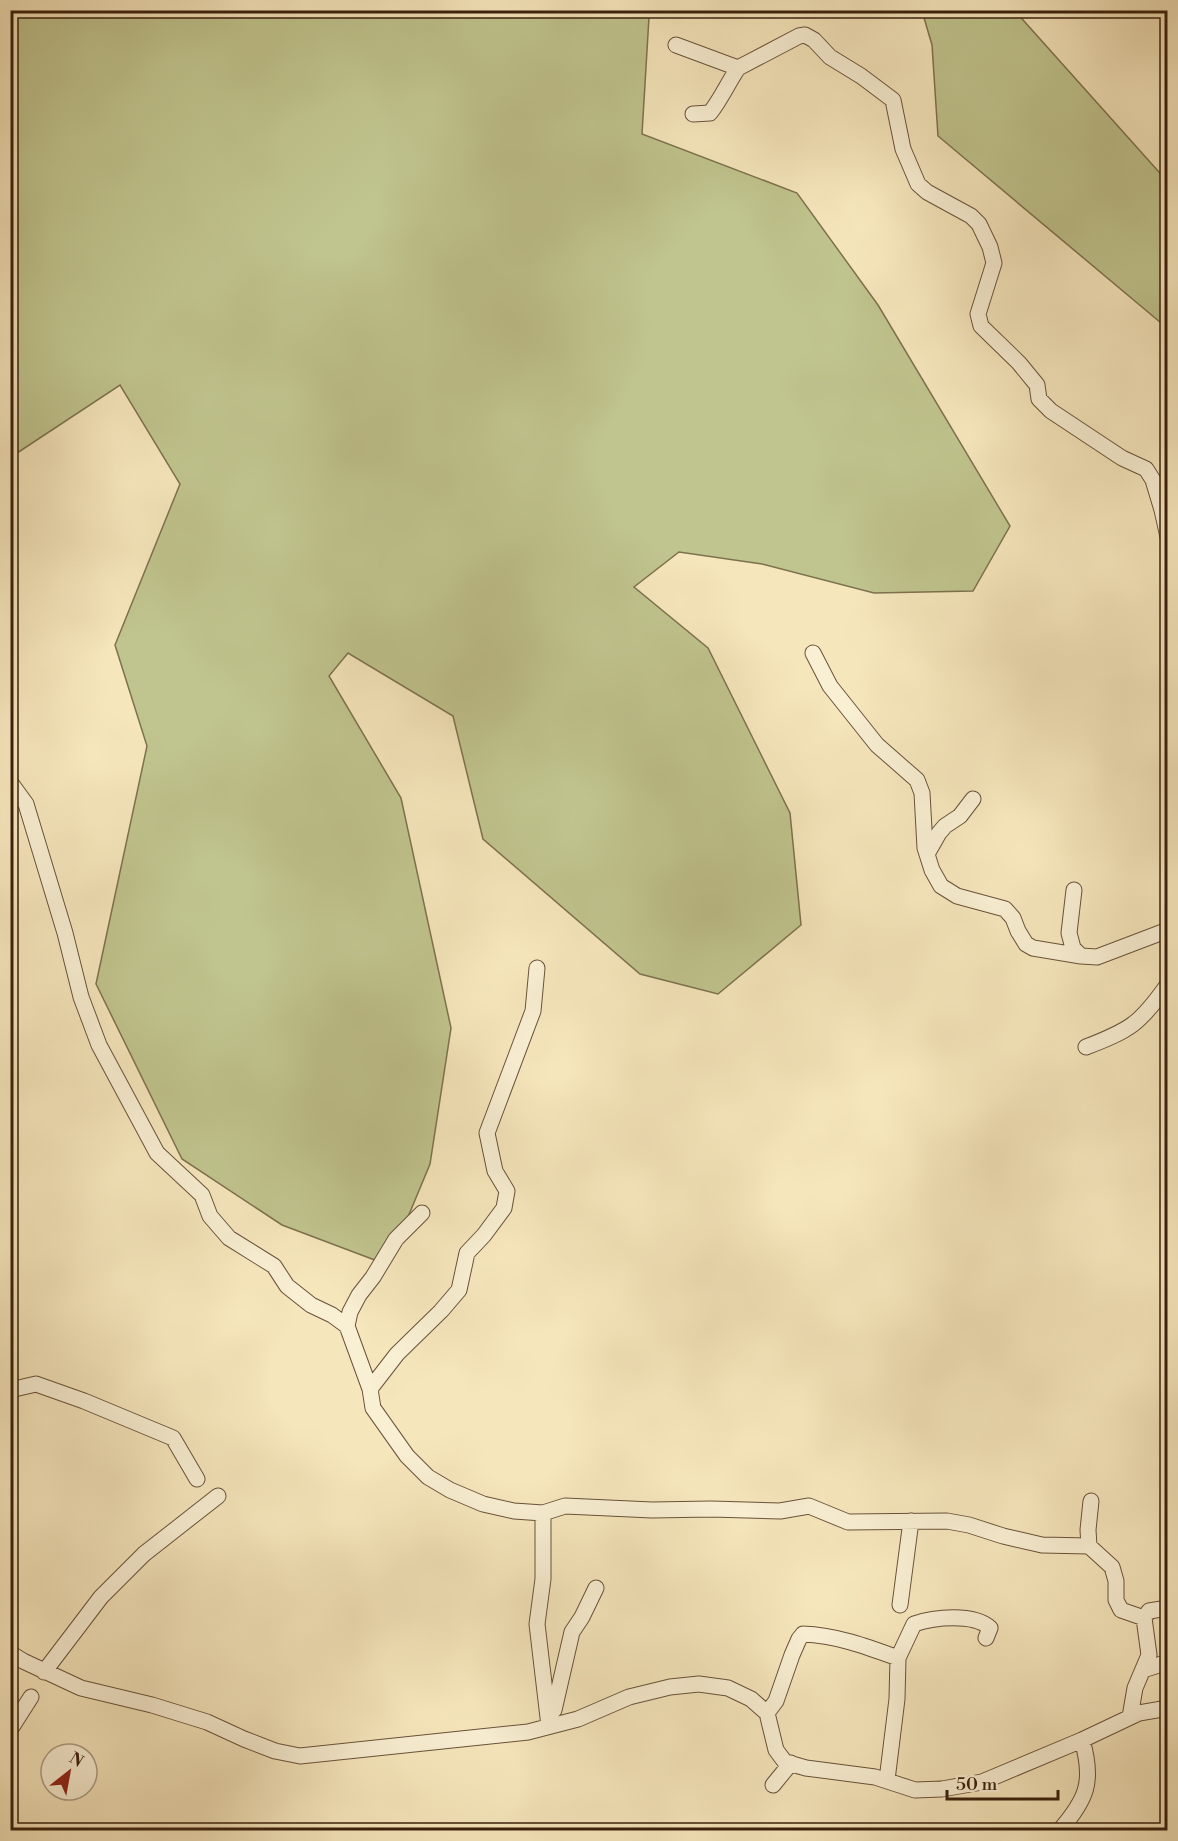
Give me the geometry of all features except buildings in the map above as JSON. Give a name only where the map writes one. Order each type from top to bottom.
[{"type":"street","points":[[693,114],[710,113],[738,68],[805,35],[814,40],[830,57],[893,100],[903,149],[918,184],[927,192],[971,216],[979,225],[990,247],[994,263],[978,314],[981,326],[1019,363],[1037,385],[1039,399],[1051,411],[1122,458],[1146,469],[1153,480],[1167,537]]},
{"type":"street","points":[[676,45],[738,68]]},
{"type":"street","points":[[813,653],[830,686],[870,737],[917,780],[922,793],[925,848],[932,870],[941,886],[957,896],[1005,909],[1014,918],[1018,931],[1026,944],[1033,948],[1097,957],[1167,930]]},
{"type":"street","points":[[10,782],[26,804],[62,922],[81,997],[99,1045],[157,1153],[202,1195],[210,1216],[229,1238],[274,1266],[287,1286],[311,1305],[332,1315],[347,1326]]},
{"type":"street","points":[[927,854],[939,833],[960,816],[973,799]]},
{"type":"street","points":[[1074,890],[1069,933],[1073,948],[1081,956]]},
{"type":"street","points":[[370,1389],[397,1354],[459,1290],[467,1253],[504,1208],[507,1191],[495,1171],[487,1133],[533,1011],[537,968]]},
{"type":"street","points":[[1086,1047],[1119,1034],[1140,1021],[1167,984]]},
{"type":"street","points":[[422,1213],[396,1239],[374,1277],[359,1295],[350,1312],[347,1326],[370,1389],[373,1408],[407,1456],[428,1477],[450,1490],[483,1504],[514,1511],[543,1513],[565,1506],[652,1510],[780,1510],[809,1506],[848,1522],[947,1521],[969,1524],[1003,1536],[1042,1545],[1089,1546],[1112,1567],[1116,1581],[1116,1599],[1121,1610],[1144,1617]]},
{"type":"street","points":[[10,1390],[36,1384],[173,1438],[197,1479]]},
{"type":"street","points":[[44,1672],[101,1597],[144,1554],[219,1496]]},
{"type":"street","points":[[1089,1546],[1091,1501]]},
{"type":"street","points":[[543,1513],[543,1579],[537,1624],[549,1721]]},
{"type":"street","points":[[900,1605],[911,1521]]},
{"type":"street","points":[[549,1721],[554,1710],[572,1632],[596,1588]]},
{"type":"street","points":[[1144,1617],[1149,1611],[1167,1608]]},
{"type":"street","points":[[1130,1717],[1133,1697],[1149,1655],[1148,1632],[1144,1617]]},
{"type":"street","points":[[887,1780],[897,1699],[898,1658],[914,1624],[930,1618],[955,1618],[984,1623],[990,1628],[986,1638]]},
{"type":"street","points":[[766,1713],[776,1701],[792,1655],[803,1634],[828,1636],[898,1658]]},
{"type":"street","points":[[10,1653],[44,1672],[81,1688],[152,1705],[207,1722],[275,1751],[300,1756],[528,1732],[549,1721],[578,1719],[629,1697],[670,1687],[699,1684],[728,1688],[751,1699],[766,1713],[776,1750],[785,1762],[806,1768],[875,1777],[915,1790],[942,1789],[982,1782],[1139,1713],[1167,1708]]},
{"type":"street","points":[[1143,1670],[1167,1662]]},
{"type":"street","points":[[10,1730],[31,1697]]},
{"type":"street","points":[[1060,1830],[1080,1803],[1089,1781],[1087,1758],[1082,1740]]},
{"type":"street","points":[[773,1785],[790,1763]]},
{"type":"green space","points":[[11,11],[672,11],[649,17],[642,134],[797,193],[878,305],[1010,526],[973,591],[874,593],[762,564],[679,552],[634,587],[708,648],[790,813],[801,925],[718,994],[640,974],[483,839],[453,716],[348,653],[329,676],[401,798],[451,1028],[430,1164],[388,1265],[282,1225],[182,1159],[96,984],[147,746],[115,645],[180,484],[120,385],[11,457]]},
{"type":"green space","points":[[922,11],[1015,11],[1167,181],[1167,328],[938,136],[932,45]]}]
